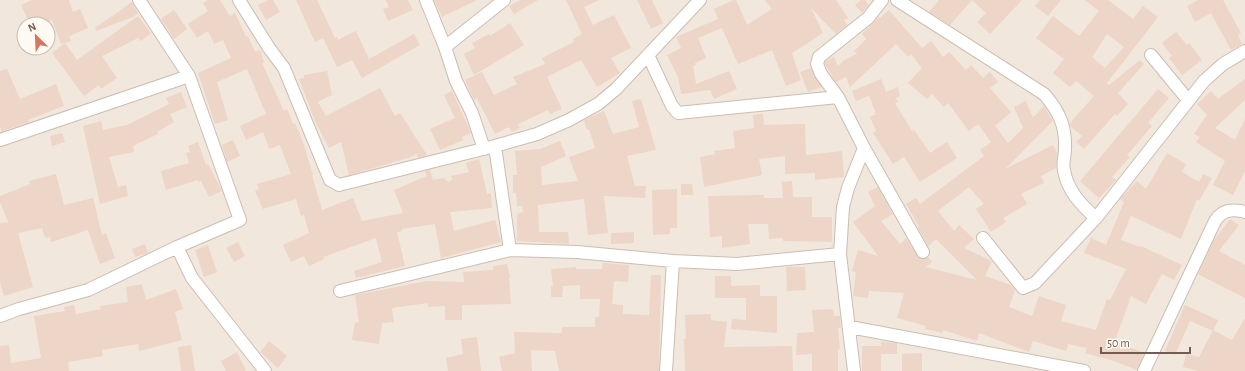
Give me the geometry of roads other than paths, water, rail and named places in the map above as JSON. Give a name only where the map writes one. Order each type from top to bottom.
[{"type":"street","points":[[0,316],[19,309],[88,290],[177,247],[240,220],[189,76],[139,0]]},
{"type":"street","points":[[239,0],[269,48],[284,68],[330,180],[339,185],[538,134],[569,120],[598,104],[616,89],[700,0]]},
{"type":"street","points":[[426,0],[445,47],[456,81],[489,147],[510,250]]},
{"type":"street","points":[[445,47],[504,0]]},
{"type":"street","points":[[882,0],[868,18],[819,57],[817,64],[821,74],[838,97],[864,148],[923,252]]},
{"type":"street","points":[[897,0],[1044,94],[1056,108],[1063,127],[1065,148],[1063,170],[1073,194],[1096,218]]},
{"type":"street","points":[[983,238],[1023,288],[1035,282],[1096,218],[1188,100],[1213,72],[1245,51]]},
{"type":"street","points":[[648,55],[672,106],[678,113],[838,97]]},
{"type":"street","points":[[1151,55],[1188,100]]},
{"type":"street","points":[[0,140],[189,76]]},
{"type":"street","points":[[854,371],[850,327],[840,254],[843,207],[848,188],[864,148]]},
{"type":"street","points":[[1144,371],[1215,221],[1224,212],[1230,210],[1245,212]]},
{"type":"street","points":[[177,247],[192,278],[265,371]]},
{"type":"street","points":[[340,291],[510,250],[577,252],[673,261],[737,264],[840,254]]},
{"type":"street","points":[[666,371],[673,261]]},
{"type":"street","points":[[850,327],[1084,371]]}]
